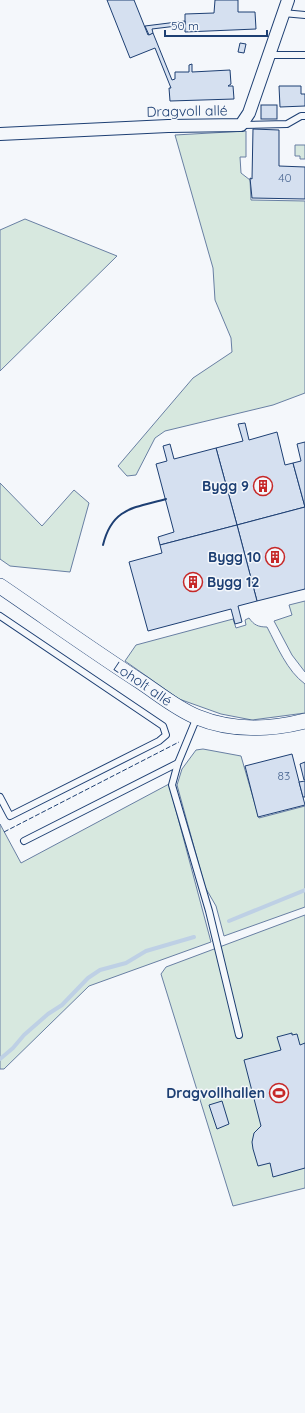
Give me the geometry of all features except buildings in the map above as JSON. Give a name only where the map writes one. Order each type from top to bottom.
[{"type":"street","name":"Dragvoll allé","points":[[0,134],[168,126],[241,125],[249,113],[288,0]]},
{"type":"street","name":"Loholt allé","points":[[0,586],[114,665],[197,717],[220,724],[250,728],[273,727],[305,721]]},
{"type":"lane","points":[[283,12],[305,15]]},
{"type":"lane","points":[[268,55],[305,55]]},
{"type":"lane","points":[[241,125],[287,124],[301,116],[305,116]]},
{"type":"lane","points":[[0,616],[163,726],[166,735],[159,741],[10,816],[0,797]]},
{"type":"lane","points":[[197,717],[178,763],[172,785],[209,911],[239,1035]]},
{"type":"lane","points":[[24,841],[178,763]]},
{"type":"shaded area","points":[[246,131],[246,157],[240,157],[241,173],[250,180],[251,200],[305,201],[305,393],[273,405],[165,431],[155,438],[136,475],[127,476],[118,466],[193,378],[232,352],[231,338],[215,300],[213,268],[175,135]]},
{"type":"shaded area","points":[[295,145],[305,145],[305,159],[300,159],[300,156],[295,156]]},
{"type":"shaded area","points":[[25,219],[117,256],[0,371],[0,230]]},
{"type":"shaded area","points":[[0,483],[42,526],[74,490],[89,503],[70,572],[10,566],[0,559]]},
{"type":"shaded area","points":[[305,601],[305,672],[292,655],[274,621],[292,615],[289,605]]},
{"type":"shaded area","points":[[249,618],[256,625],[267,627],[288,665],[305,684],[305,713],[252,720],[221,714],[179,699],[125,661],[136,645],[233,619],[236,628],[246,625],[245,620]]},
{"type":"shaded area","points":[[203,749],[241,756],[259,818],[305,806],[305,907],[224,936],[216,906],[205,887],[177,785],[182,769],[196,750]]},
{"type":"shaded area","points":[[169,784],[211,942],[89,986],[4,1069],[0,1069],[0,824],[21,863]]},
{"type":"shaded area","points":[[305,915],[305,1188],[233,1206],[161,974],[166,967]]},
{"type":"waterway","points":[[229,921],[305,890]]},
{"type":"waterway","points":[[0,1059],[48,1014],[62,1005],[88,978],[100,970],[126,963],[146,951],[194,937]]},
{"type":"fence","points":[[4,832],[179,742]]},
{"type":"wall","points":[[103,545],[112,523],[118,517],[134,508],[166,499]]},
{"type":"place","name":"Bygg 9","points":[[263,486]]},
{"type":"place","name":"Bygg 10","points":[[275,557]]},
{"type":"place","name":"Bygg 12","points":[[193,582]]},
{"type":"place","name":"Dragvollhallen","points":[[279,1093]]}]
